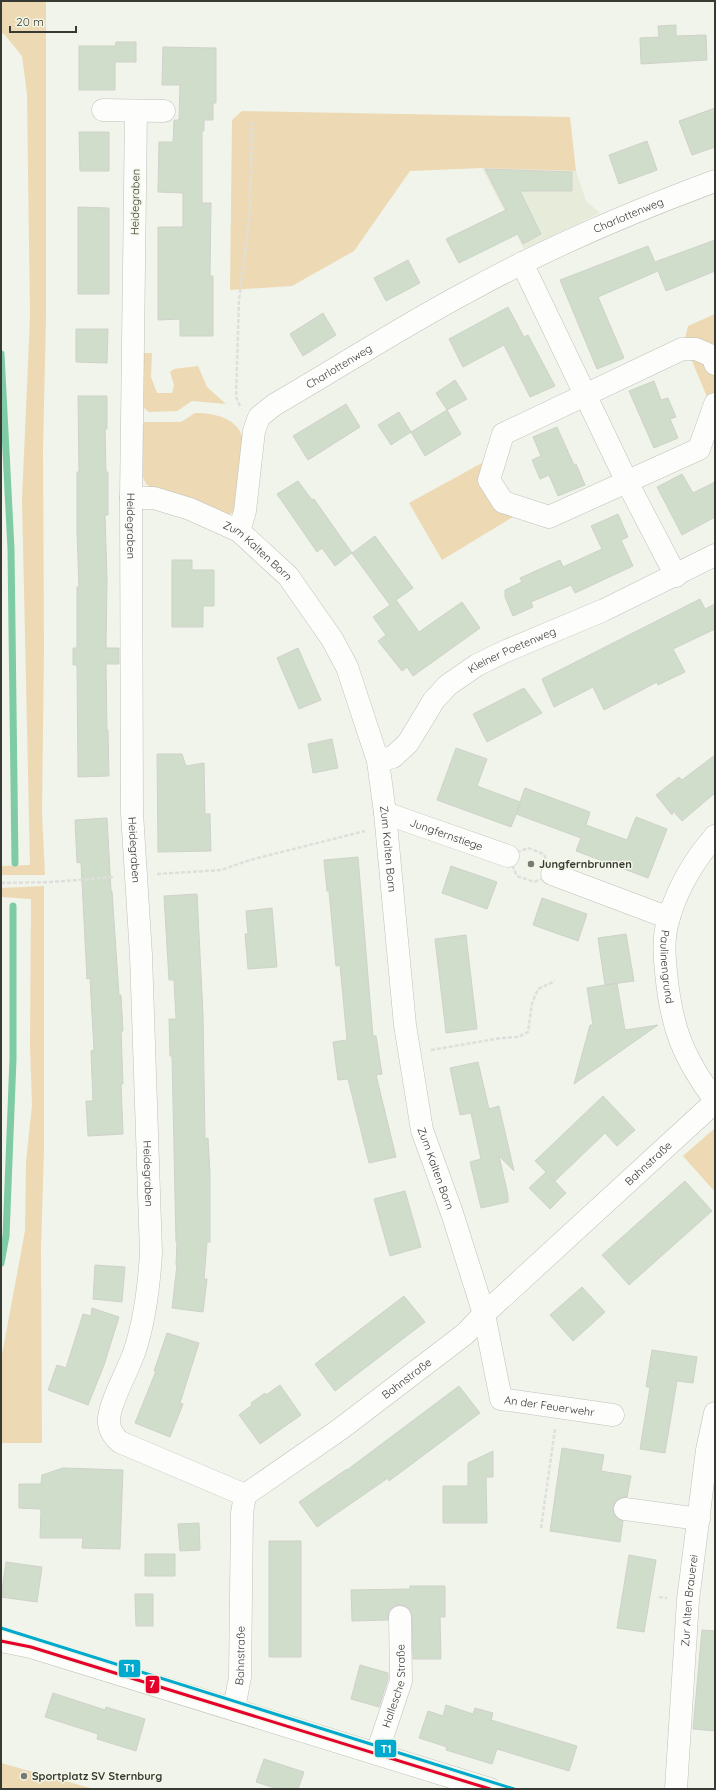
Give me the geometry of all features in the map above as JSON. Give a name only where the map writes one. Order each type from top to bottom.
[{"type":"street","points":[[103,110],[164,111]]},
{"type":"street","name":"Heidegraben","points":[[136,111],[132,498],[132,813],[137,876],[151,1253],[150,1275],[143,1322],[135,1350],[112,1407],[109,1419],[113,1436],[120,1442],[244,1495]]},
{"type":"street","name":"Charlottenweg","points":[[239,531],[245,512],[254,430],[259,417],[274,405],[466,292],[522,263],[596,230],[715,181]]},
{"type":"street","points":[[522,263],[626,482],[676,576]]},
{"type":"street","points":[[715,364],[712,356],[696,349],[682,349],[503,434],[489,480],[503,502],[549,517],[699,449],[715,404]]},
{"type":"street","name":"Zum Kalten Born","points":[[132,498],[154,498],[190,509],[239,531],[288,576],[332,639],[347,667],[378,761],[386,819],[405,1025],[422,1130],[452,1213],[484,1314]]},
{"type":"street","name":"Kleiner Poetenweg","points":[[378,761],[393,756],[408,743],[434,700],[448,685],[462,675],[506,651],[604,610],[676,576],[715,555]]},
{"type":"street","name":"Jungfernstiege","points":[[386,819],[508,856]]},
{"type":"street","name":"Paulinengrund","points":[[715,836],[696,861],[668,918],[663,943],[670,1008],[676,1034],[700,1081],[715,1101]]},
{"type":"street","points":[[543,870],[668,918]]},
{"type":"street","name":"Bahnstraße","points":[[234,1709],[240,1677],[242,1514],[244,1495],[339,1430],[465,1334],[484,1314],[715,1101]]},
{"type":"street","name":"An der Feuerwehr","points":[[484,1314],[501,1399],[612,1415]]},
{"type":"street","name":"Zur Alten Brauerei","points":[[676,1789],[688,1600],[707,1450],[715,1413]]},
{"type":"street","points":[[625,1509],[699,1519]]},
{"type":"street","name":"Hallesche Straße","points":[[377,1753],[401,1681],[400,1617]]},
{"type":"street","points":[[1,1641],[31,1647],[490,1789]]},
{"type":"path","points":[[252,122],[250,213],[239,300],[236,397],[244,419],[254,430]]},
{"type":"path","points":[[1,882],[51,882],[221,870],[386,819]]},
{"type":"path","points":[[518,876],[543,870],[528,848]]},
{"type":"path","points":[[410,1053],[501,1038],[518,1037],[528,1032],[532,1003],[538,989],[556,980]]},
{"type":"path","points":[[541,1528],[558,1407]]},
{"type":"shaded area","points":[[1,1],[46,1],[46,317],[43,449],[44,648],[42,814],[45,875],[1,875],[1,866],[30,865],[22,499],[30,318],[27,94],[22,56],[4,34],[1,34]]},
{"type":"shaded area","points":[[242,111],[570,117],[576,171],[482,168],[410,171],[354,251],[292,286],[230,290],[232,120]]},
{"type":"shaded area","points":[[482,168],[576,171],[586,201],[600,213],[524,249]]},
{"type":"shaded area","points":[[715,314],[715,416],[684,342],[688,326]]},
{"type":"shaded area","points":[[143,353],[152,353],[151,377],[157,393],[172,393],[174,385],[170,372],[174,369],[198,366],[207,387],[226,404],[192,401],[177,411],[149,412],[142,405]]},
{"type":"shaded area","points":[[195,413],[212,414],[227,419],[239,429],[242,436],[244,451],[236,510],[229,515],[154,490],[146,484],[142,475],[142,425],[145,422],[181,422]]},
{"type":"shaded area","points":[[491,458],[518,514],[442,560],[409,503]]},
{"type":"shaded area","points":[[44,886],[44,1148],[41,1250],[42,1443],[1,1443],[1,1360],[25,1231],[26,1162],[32,1105],[30,1046],[31,899],[1,897],[1,888]]},
{"type":"shaded area","points":[[715,1128],[715,1192],[683,1156]]},
{"type":"shaded area","name":"Sportplatz SV Sternburg","points":[[1,1763],[94,1789],[1,1789]]},
{"type":"building","points":[[676,25],[676,36],[706,35],[707,60],[641,64],[640,38],[659,37],[658,26]]},
{"type":"building","points":[[116,42],[136,42],[136,62],[115,62],[115,90],[79,90],[79,46],[115,46]]},
{"type":"building","points":[[163,47],[216,48],[216,103],[213,103],[213,120],[204,120],[204,131],[202,131],[202,203],[211,203],[210,276],[213,276],[213,336],[180,336],[180,319],[158,320],[158,227],[183,227],[183,193],[158,192],[159,142],[173,142],[174,120],[179,120],[180,85],[162,85]]},
{"type":"building","points":[[715,108],[715,147],[692,155],[679,121]]},
{"type":"building","points":[[79,132],[109,132],[109,171],[80,171]]},
{"type":"building","points":[[647,141],[657,170],[619,184],[609,155]]},
{"type":"building","points":[[485,169],[572,172],[572,191],[520,191],[541,234],[523,244],[518,234],[459,263],[446,239],[506,210]]},
{"type":"building","points":[[78,207],[109,208],[109,294],[78,294]]},
{"type":"building","points":[[715,240],[715,271],[666,291],[658,271],[598,297],[624,358],[597,369],[560,280],[648,246],[655,262]]},
{"type":"building","points":[[408,260],[420,283],[386,301],[374,278]]},
{"type":"building","points":[[508,307],[524,337],[528,335],[555,386],[530,397],[504,345],[463,367],[449,339]]},
{"type":"building","points":[[323,313],[336,335],[303,356],[290,334]]},
{"type":"building","points":[[76,329],[108,329],[107,363],[76,362]]},
{"type":"building","points":[[455,380],[467,399],[447,410],[436,393]]},
{"type":"building","points":[[654,381],[661,400],[668,398],[676,417],[670,419],[678,438],[654,448],[629,391]]},
{"type":"building","points":[[78,396],[107,396],[107,429],[105,429],[106,472],[108,472],[108,515],[105,515],[107,579],[106,648],[119,648],[119,664],[106,664],[109,776],[78,777],[77,665],[73,665],[73,648],[77,648],[77,587],[79,587],[77,532],[77,472],[79,472]]},
{"type":"building","points":[[346,404],[360,427],[308,460],[293,436]]},
{"type":"building","points":[[447,410],[461,434],[425,456],[411,432]]},
{"type":"building","points":[[399,412],[411,432],[391,445],[378,425]]},
{"type":"building","points":[[557,427],[574,465],[576,464],[585,485],[558,496],[549,475],[540,479],[532,460],[541,456],[533,437]]},
{"type":"building","points":[[682,474],[693,493],[715,482],[715,517],[682,535],[657,487]]},
{"type":"building","points":[[298,481],[312,500],[314,499],[352,553],[335,566],[322,548],[317,552],[277,494]]},
{"type":"building","points":[[618,514],[628,537],[621,540],[633,566],[575,593],[571,585],[531,602],[533,607],[513,616],[505,597],[505,590],[522,582],[520,578],[560,560],[563,567],[602,549],[591,526]]},
{"type":"building","points":[[375,536],[413,588],[396,600],[419,632],[462,602],[480,628],[413,676],[407,667],[402,671],[378,641],[386,635],[373,617],[390,605],[352,553]]},
{"type":"building","points":[[172,560],[192,560],[192,570],[214,570],[214,606],[203,606],[203,627],[172,627]]},
{"type":"building","points":[[700,599],[705,609],[715,604],[715,629],[673,649],[685,672],[658,685],[657,682],[604,710],[593,687],[554,707],[542,679]]},
{"type":"building","points":[[298,648],[321,700],[299,709],[277,658]]},
{"type":"building","points":[[524,688],[542,713],[487,742],[473,714]]},
{"type":"building","points":[[332,739],[338,768],[313,773],[308,744]]},
{"type":"building","points":[[456,748],[487,759],[477,786],[520,802],[525,788],[590,812],[586,825],[627,840],[636,817],[667,829],[648,878],[576,851],[581,838],[516,814],[511,827],[437,800]]},
{"type":"building","points":[[157,754],[182,754],[186,766],[204,763],[205,814],[210,814],[211,851],[158,852]]},
{"type":"building","points":[[715,755],[715,793],[682,821],[673,811],[672,815],[656,795],[679,777],[682,780]]},
{"type":"building","points":[[107,818],[111,891],[123,1031],[121,1031],[123,1134],[88,1136],[86,1101],[93,1101],[91,1051],[94,1050],[90,978],[87,979],[81,862],[77,863],[75,820]]},
{"type":"building","points":[[358,857],[373,1036],[376,1036],[382,1074],[376,1075],[396,1157],[369,1163],[348,1079],[338,1080],[333,1042],[347,1040],[340,965],[336,966],[329,891],[327,891],[324,860]]},
{"type":"building","points":[[451,866],[497,882],[487,909],[442,893]]},
{"type":"building","points":[[197,894],[203,1015],[205,1139],[208,1138],[210,1173],[210,1242],[207,1242],[204,1279],[207,1279],[203,1312],[172,1308],[177,1265],[177,1242],[172,1056],[170,1056],[169,1019],[176,1019],[174,980],[169,980],[164,896]]},
{"type":"building","points":[[542,898],[587,914],[578,941],[533,925]]},
{"type":"building","points":[[272,908],[277,967],[248,969],[245,934],[248,934],[246,911]]},
{"type":"building","points":[[626,934],[634,981],[605,985],[598,938]]},
{"type":"building","points":[[466,935],[477,1029],[446,1033],[435,939]]},
{"type":"building","points":[[617,983],[625,1030],[658,1025],[574,1084],[590,1025],[593,1025],[587,988]]},
{"type":"building","points":[[478,1062],[489,1109],[499,1106],[514,1171],[499,1156],[508,1195],[508,1202],[481,1208],[470,1162],[481,1159],[471,1113],[460,1115],[450,1068]]},
{"type":"building","points":[[603,1096],[635,1130],[617,1146],[605,1133],[555,1181],[550,1176],[566,1193],[550,1209],[529,1188],[546,1172],[535,1161]]},
{"type":"building","points":[[685,1181],[712,1211],[629,1285],[602,1255]]},
{"type":"building","points":[[405,1191],[421,1247],[390,1256],[374,1199]]},
{"type":"building","points":[[95,1265],[125,1267],[122,1302],[93,1299]]},
{"type":"building","points":[[582,1287],[605,1312],[573,1341],[550,1315]]},
{"type":"building","points":[[404,1296],[425,1322],[335,1391],[315,1364]]},
{"type":"building","points":[[92,1308],[119,1317],[104,1365],[88,1405],[48,1390],[57,1365],[66,1368],[83,1314],[91,1316]]},
{"type":"building","points":[[167,1333],[199,1343],[180,1403],[183,1404],[170,1437],[135,1423],[156,1371],[154,1371]]},
{"type":"building","points":[[652,1350],[697,1357],[693,1383],[677,1381],[665,1453],[640,1449],[650,1387],[646,1387]]},
{"type":"building","points":[[280,1385],[301,1415],[260,1444],[239,1415],[252,1405],[251,1403]]},
{"type":"building","points":[[459,1386],[480,1413],[389,1481],[388,1478],[317,1527],[299,1502],[347,1470]]},
{"type":"building","points":[[562,1448],[604,1455],[601,1471],[631,1476],[627,1497],[620,1498],[615,1502],[613,1507],[614,1514],[618,1519],[623,1521],[620,1542],[550,1531]]},
{"type":"building","points":[[493,1451],[493,1477],[486,1477],[487,1523],[443,1523],[443,1486],[468,1486],[468,1463]]},
{"type":"building","points":[[63,1468],[123,1470],[120,1549],[82,1548],[83,1538],[40,1538],[41,1509],[19,1508],[19,1484],[41,1484],[42,1475]]},
{"type":"building","points":[[199,1523],[200,1550],[180,1551],[178,1524]]},
{"type":"building","points":[[269,1541],[301,1541],[301,1657],[269,1657]]},
{"type":"building","points":[[145,1554],[175,1554],[175,1576],[145,1576]]},
{"type":"building","points":[[629,1555],[656,1560],[644,1632],[617,1628]]},
{"type":"building","points":[[6,1562],[42,1567],[37,1602],[1,1597]]},
{"type":"building","points":[[410,1586],[445,1586],[445,1617],[440,1617],[441,1659],[413,1659],[412,1617],[410,1610],[406,1606],[399,1605],[393,1607],[389,1611],[388,1620],[352,1621],[351,1590],[410,1589]]},
{"type":"building","points":[[135,1594],[153,1594],[153,1626],[136,1626]]},
{"type":"building","points":[[702,1630],[715,1631],[715,1731],[693,1729]]},
{"type":"building","points":[[360,1665],[388,1673],[388,1679],[379,1707],[351,1699]]},
{"type":"building","points":[[53,1693],[105,1710],[106,1707],[145,1719],[136,1751],[97,1739],[98,1734],[45,1717]]},
{"type":"building","points":[[446,1705],[473,1714],[475,1708],[493,1713],[491,1720],[577,1746],[569,1771],[497,1749],[492,1764],[446,1750],[447,1747],[419,1738],[428,1711],[443,1716]]},
{"type":"building","points":[[264,1759],[304,1772],[298,1789],[278,1789],[256,1782]]},
{"type":"waterway","points":[[1,354],[11,549],[15,863]]},
{"type":"waterway","points":[[1,1263],[6,1236],[13,1059],[13,906]]},
{"type":"transit line","name":"T1","points":[[1,1628],[514,1789]]},
{"type":"transit line","name":"7","points":[[1,1641],[31,1647],[490,1789]]},
{"type":"place","name":"Jungfernbrunnen","points":[[531,864]]},
{"type":"place","name":"Sportplatz SV Sternburg","points":[[24,1776]]}]
